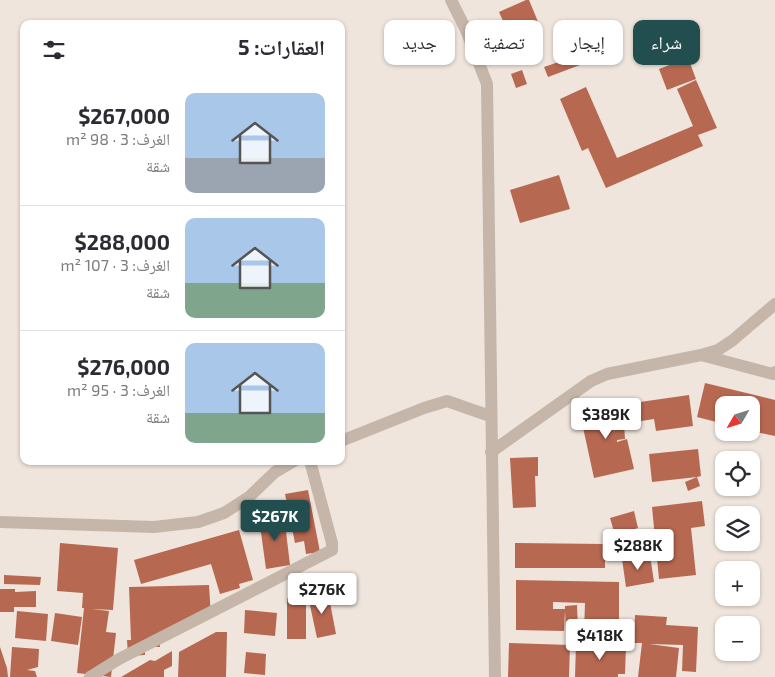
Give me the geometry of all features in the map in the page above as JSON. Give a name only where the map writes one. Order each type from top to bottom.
[{"type":"street","points":[[451,0],[466,30],[487,84],[495,677]]},
{"type":"street","points":[[491,452],[591,381],[607,374],[718,350],[733,340],[775,304]]},
{"type":"street","points":[[701,355],[772,374],[775,372]]},
{"type":"street","points":[[345,439],[424,408],[447,402],[490,416]]},
{"type":"street","points":[[0,522],[154,528],[198,522],[224,513],[249,497],[275,472],[287,465]]},
{"type":"street","points":[[90,677],[120,659],[332,550],[332,543],[311,465]]},
{"type":"building","points":[[529,0],[537,20],[503,20],[499,12]]},
{"type":"building","points":[[553,64],[580,65],[548,77],[544,67]]},
{"type":"building","points":[[670,65],[691,65],[696,79],[667,90],[659,69]]},
{"type":"building","points":[[522,70],[527,84],[516,88],[511,74]]},
{"type":"building","points":[[696,80],[717,128],[698,135],[703,146],[606,188],[588,148],[582,151],[560,99],[586,87],[617,158],[693,126],[677,89]]},
{"type":"building","points":[[559,175],[570,209],[520,223],[510,190]]},
{"type":"building","points":[[705,383],[759,396],[715,396],[715,422],[697,417]]},
{"type":"building","points":[[689,395],[693,426],[656,431],[654,419],[629,423],[626,404]]},
{"type":"building","points":[[760,396],[775,400],[775,436],[760,433]]},
{"type":"building","points":[[609,403],[615,433],[613,410],[623,409],[625,439],[617,440],[617,442],[627,439],[634,469],[594,478],[579,409]]},
{"type":"building","points":[[698,449],[701,476],[652,482],[649,454]]},
{"type":"building","points":[[538,457],[538,476],[535,476],[536,507],[513,508],[510,458]]},
{"type":"building","points":[[697,477],[700,486],[688,491],[685,482]]},
{"type":"building","points":[[308,490],[320,552],[306,554],[304,541],[295,543],[285,494]]},
{"type":"building","points":[[702,501],[705,526],[691,528],[696,575],[659,579],[652,507]]},
{"type":"building","points":[[634,511],[638,528],[615,535],[610,518]]},
{"type":"building","points":[[284,515],[290,565],[266,569],[259,518]]},
{"type":"building","points":[[239,530],[253,580],[239,584],[240,588],[220,594],[211,564],[141,584],[134,560]]},
{"type":"building","points":[[60,543],[118,548],[113,610],[91,609],[109,611],[106,632],[116,633],[111,677],[77,673],[84,608],[82,608],[83,593],[57,591]]},
{"type":"building","points":[[515,543],[605,544],[605,568],[515,568]]},
{"type":"building","points":[[650,555],[654,582],[626,587],[622,559]]},
{"type":"building","points":[[4,575],[41,577],[40,585],[4,584]]},
{"type":"building","points":[[296,579],[299,591],[294,592],[290,580]]},
{"type":"building","points":[[516,580],[619,582],[619,631],[584,631],[585,603],[553,602],[553,609],[565,609],[565,606],[577,605],[578,630],[566,631],[565,611],[564,631],[516,630]]},
{"type":"building","points":[[209,585],[211,617],[159,636],[160,647],[145,647],[145,655],[128,656],[127,640],[131,640],[129,587]]},
{"type":"building","points":[[0,589],[15,589],[15,592],[36,591],[36,607],[14,607],[14,612],[0,612]]},
{"type":"building","points":[[328,592],[336,634],[317,638],[308,596]]},
{"type":"building","points":[[287,598],[306,598],[306,639],[287,639]]},
{"type":"building","points":[[245,610],[277,613],[275,636],[244,633]]},
{"type":"building","points":[[17,611],[48,614],[46,641],[15,638]]},
{"type":"building","points":[[55,613],[82,617],[78,645],[51,641]]},
{"type":"building","points":[[635,615],[667,617],[666,625],[698,627],[696,672],[682,671],[683,645],[649,644],[679,648],[676,677],[638,677],[642,643],[634,643]]},
{"type":"building","points":[[216,632],[227,632],[226,677],[178,677],[179,652]]},
{"type":"building","points":[[509,643],[570,645],[569,677],[508,677]]},
{"type":"building","points":[[576,644],[626,646],[625,674],[618,674],[618,677],[575,677]]},
{"type":"building","points":[[0,647],[7,668],[8,677],[0,677]]},
{"type":"building","points":[[12,647],[39,649],[38,667],[27,670],[35,671],[37,677],[10,677]]},
{"type":"building","points":[[172,651],[172,666],[164,670],[164,677],[121,677],[150,660],[155,661]]},
{"type":"building","points":[[246,652],[266,654],[265,675],[244,673]]}]
